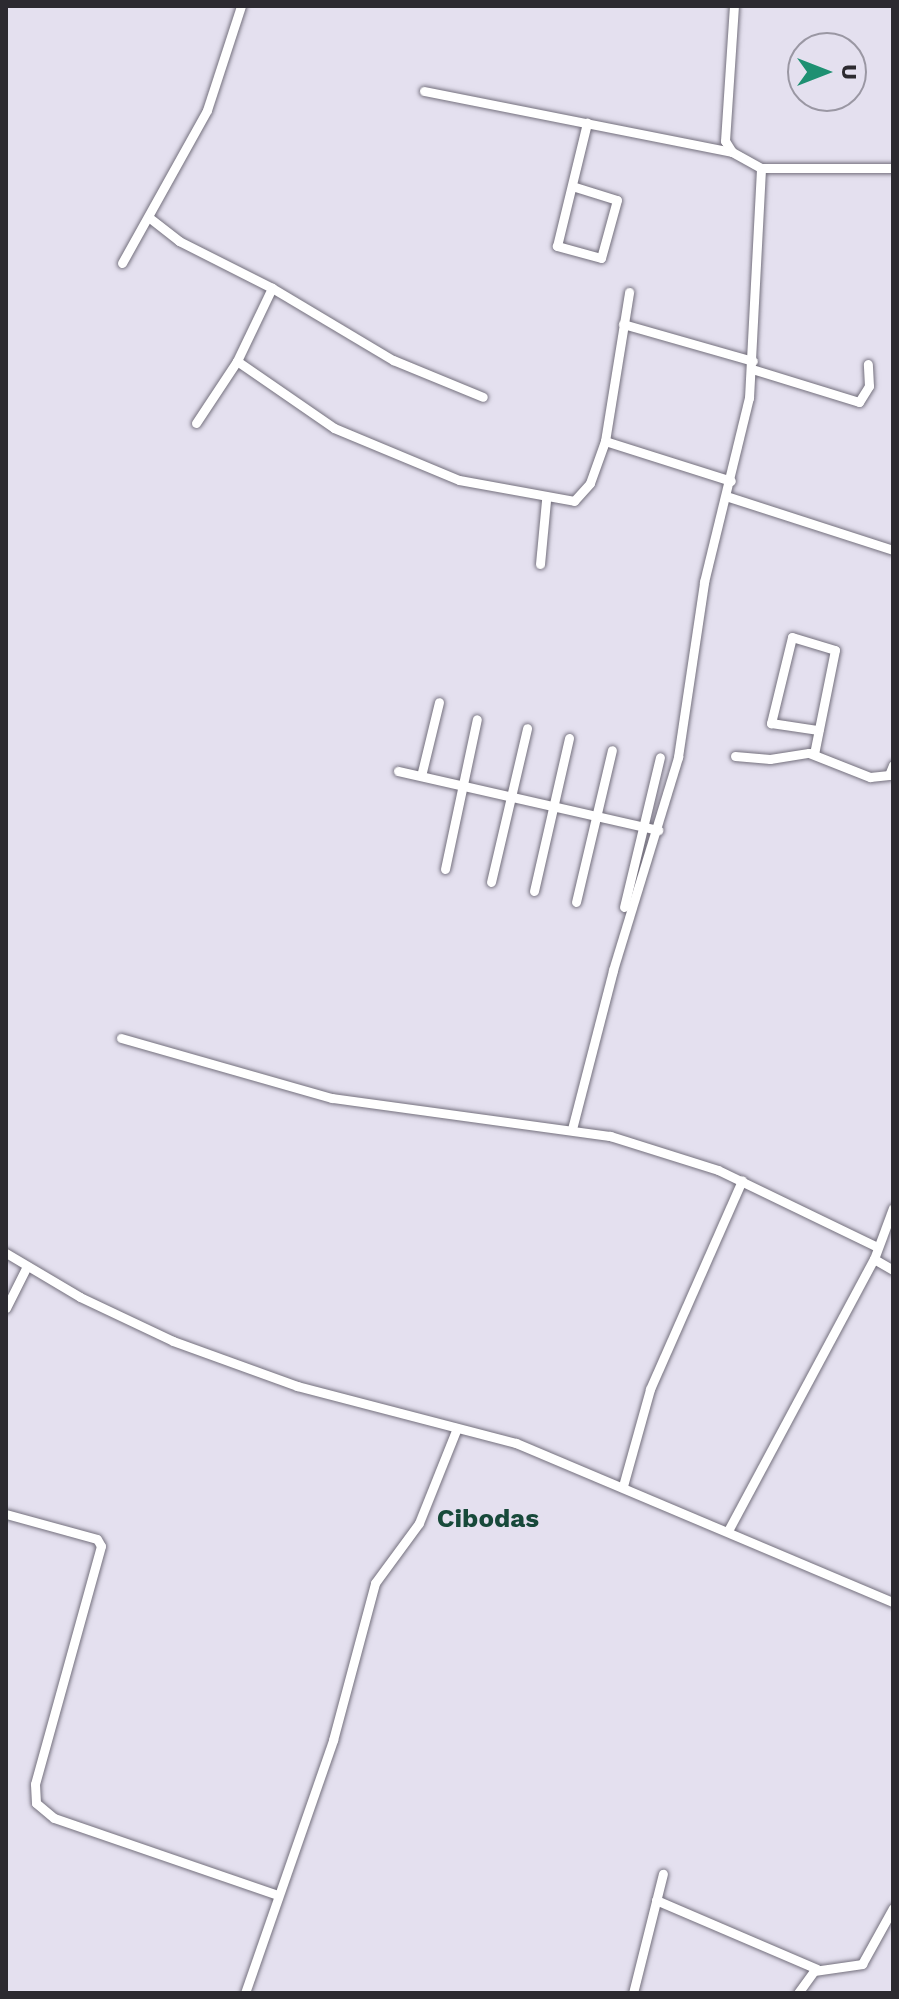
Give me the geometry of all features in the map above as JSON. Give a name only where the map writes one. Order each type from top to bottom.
[{"type":"street","points":[[122,263],[151,219],[212,98],[241,6]]},
{"type":"street","points":[[732,152],[722,120],[734,6]]},
{"type":"street","points":[[424,91],[732,152],[761,168],[893,168]]},
{"type":"street","points":[[572,186],[617,198],[601,258],[557,246],[587,123]]},
{"type":"street","points":[[572,1129],[613,970],[678,757],[704,582],[729,497],[753,365],[761,168]]},
{"type":"street","points":[[151,219],[179,241],[272,288],[393,360],[483,397]]},
{"type":"street","points":[[196,423],[237,361],[272,288]]},
{"type":"street","points":[[237,361],[334,428],[378,450],[459,480],[546,500],[574,501],[582,496],[605,441],[629,292]]},
{"type":"street","points":[[623,324],[859,402],[869,386],[868,364]]},
{"type":"street","points":[[605,441],[731,481]]},
{"type":"street","points":[[729,497],[893,550]]},
{"type":"street","points":[[540,564],[546,500]]},
{"type":"street","points":[[814,754],[835,650],[792,637],[771,723],[818,730]]},
{"type":"street","points":[[421,776],[439,702]]},
{"type":"street","points":[[445,869],[477,719]]},
{"type":"street","points":[[491,882],[508,796],[527,728]]},
{"type":"street","points":[[534,891],[550,805],[569,738]]},
{"type":"street","points":[[576,902],[612,750]]},
{"type":"street","points":[[735,756],[814,754],[861,775],[892,772]]},
{"type":"street","points":[[624,907],[660,757]]},
{"type":"street","points":[[398,771],[658,830]]},
{"type":"street","points":[[121,1038],[332,1098],[572,1129],[661,1150],[742,1180],[877,1247]]},
{"type":"street","points":[[623,1486],[650,1389],[742,1180]]},
{"type":"street","points":[[729,1529],[874,1259],[893,1208]]},
{"type":"street","points":[[6,1253],[127,1322],[250,1370],[516,1443],[729,1529],[893,1602]]},
{"type":"street","points":[[874,1259],[893,1270]]},
{"type":"street","points":[[6,1308],[27,1266]]},
{"type":"street","points":[[245,1993],[333,1740],[375,1583],[419,1523],[457,1428]]},
{"type":"street","points":[[6,1514],[97,1539],[101,1546],[35,1784],[36,1803],[54,1818],[277,1895]]},
{"type":"street","points":[[633,1993],[663,1874]]},
{"type":"street","points":[[656,1900],[817,1969],[862,1964],[893,1908]]},
{"type":"street","points":[[798,1993],[817,1969]]},
{"type":"district","name":"Cibodas","points":[[488,1519]]}]
